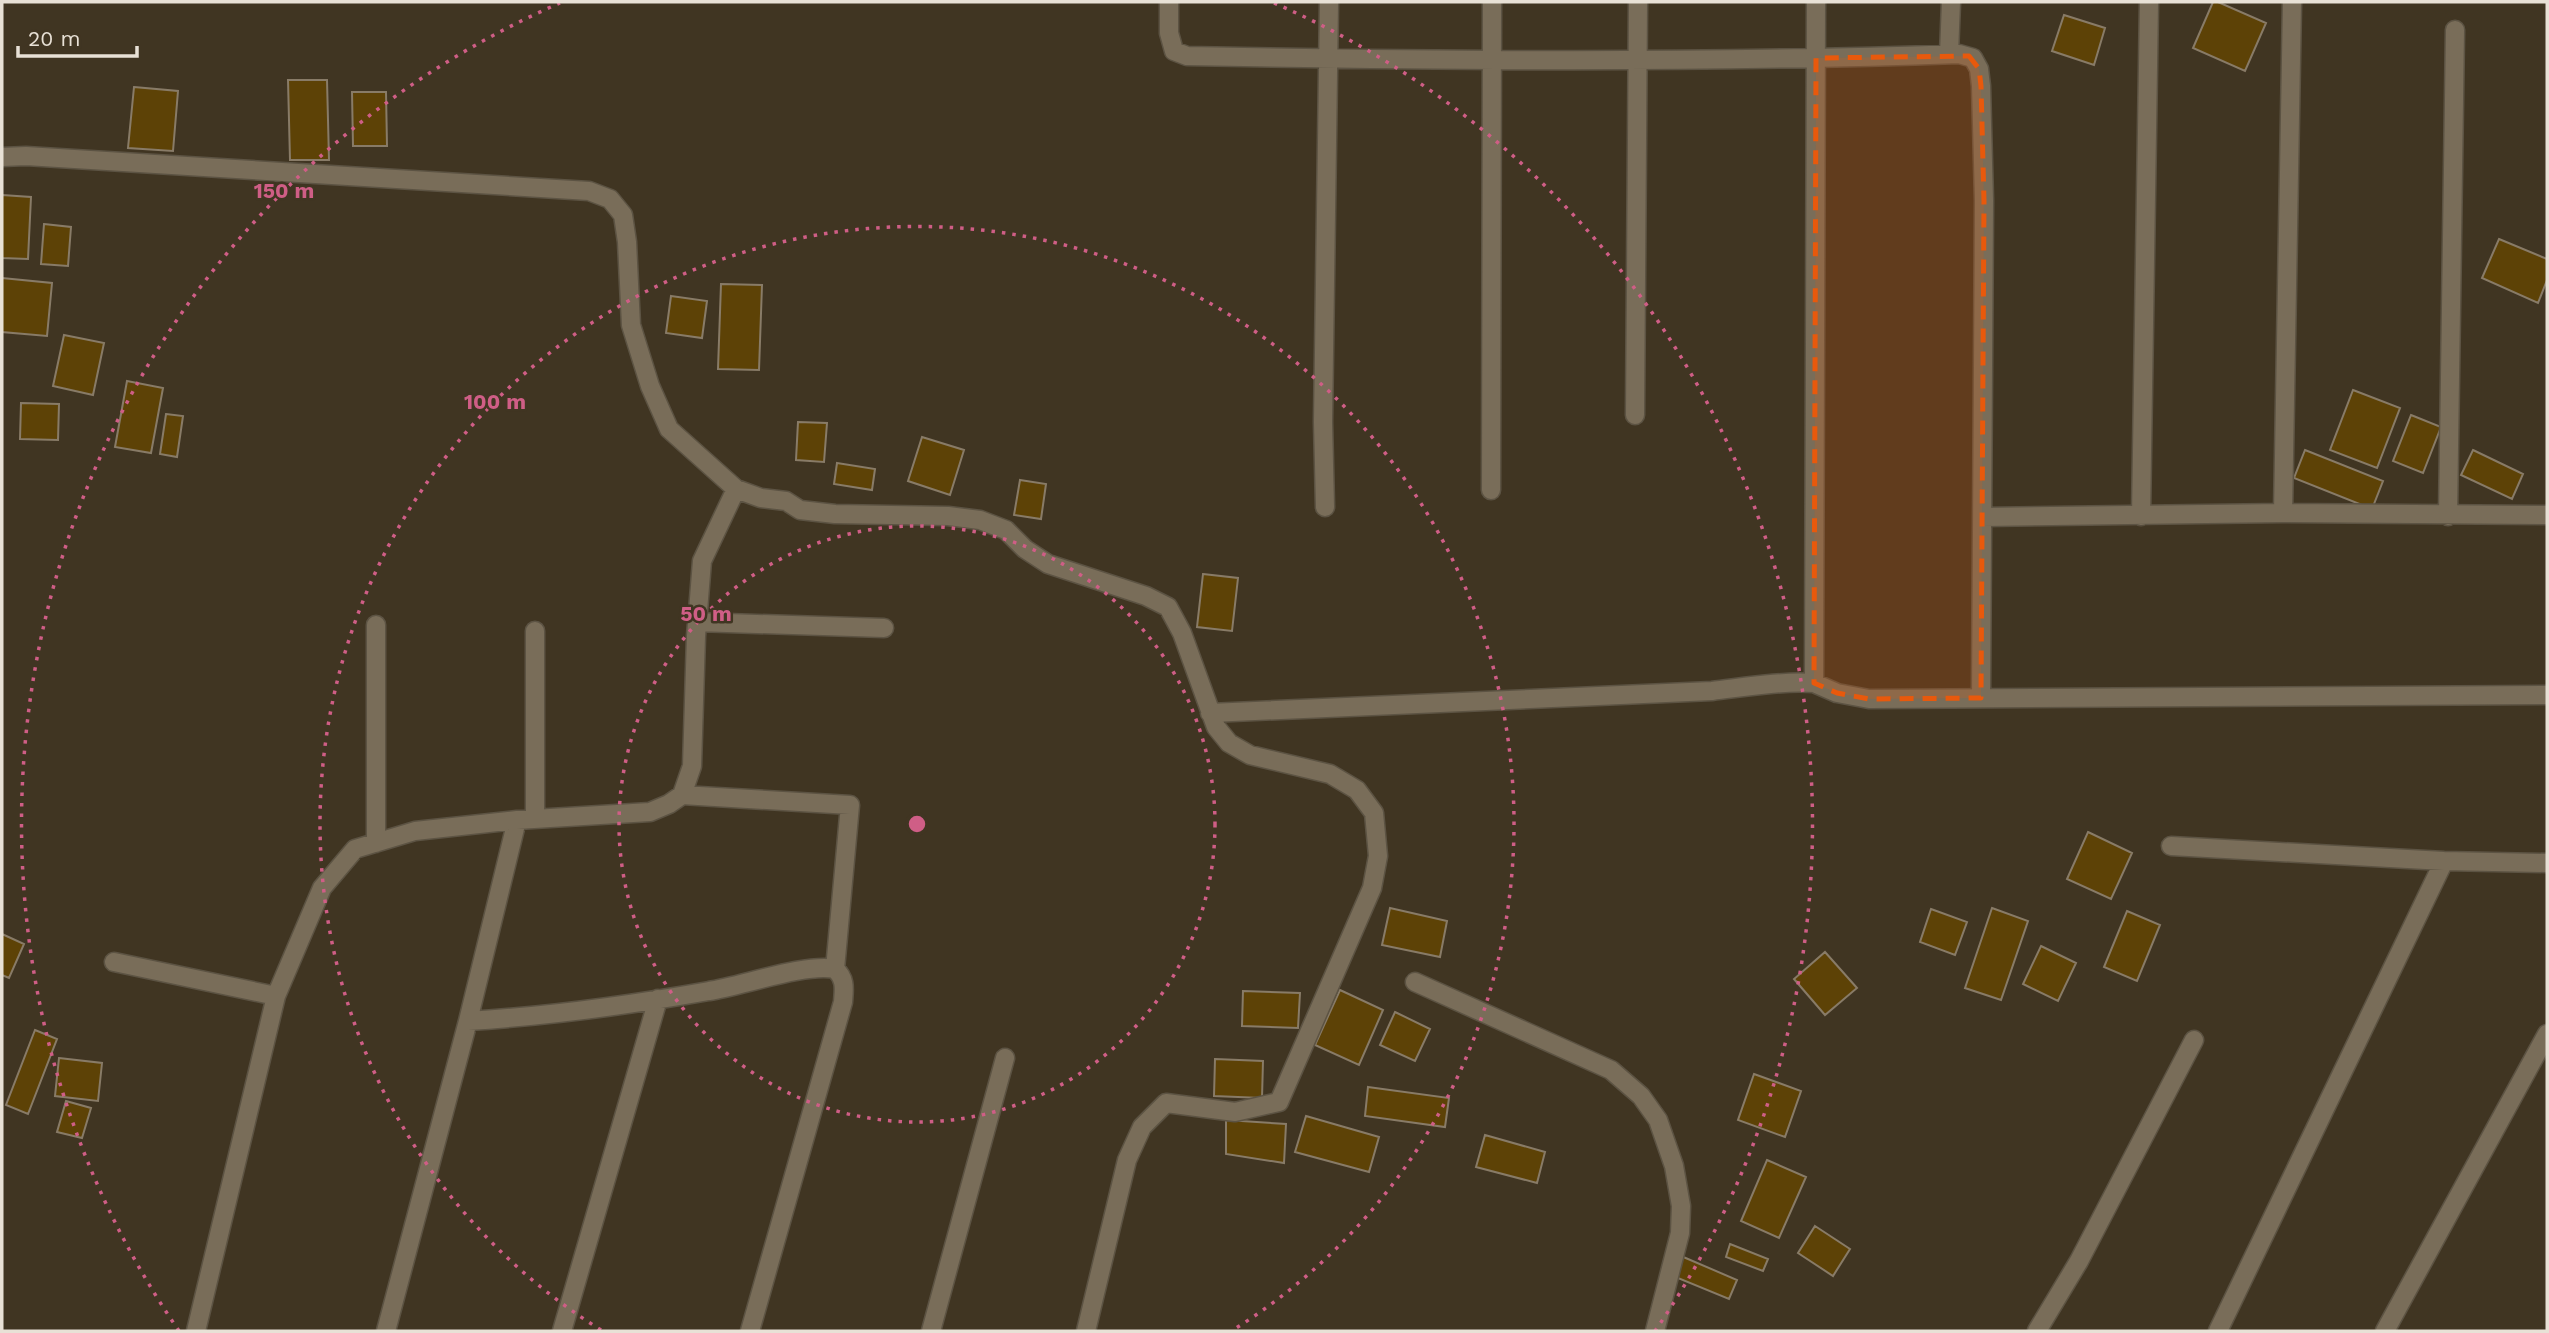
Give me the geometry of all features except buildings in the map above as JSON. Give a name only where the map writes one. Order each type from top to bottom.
[{"type":"street","points":[[1169,2],[1169,33],[1174,51],[1187,56],[1491,61],[1949,54],[1969,55],[1973,58],[1979,69],[1981,86],[1984,201],[1981,698]]},
{"type":"street","points":[[1325,507],[1323,422],[1329,2]]},
{"type":"street","points":[[1491,490],[1492,2]]},
{"type":"street","points":[[1635,415],[1638,2]]},
{"type":"street","points":[[1814,683],[1816,2]]},
{"type":"street","points":[[1949,54],[1951,2]]},
{"type":"street","points":[[2141,516],[2149,2]]},
{"type":"street","points":[[2283,513],[2291,2]]},
{"type":"street","points":[[2448,516],[2455,30]]},
{"type":"street","points":[[2,157],[26,156],[589,191],[610,199],[622,215],[627,242],[631,325],[650,386],[669,429],[736,489],[761,498],[786,501],[800,510],[835,514],[948,516],[980,520],[1006,530],[1025,549],[1048,564],[1146,596],[1168,607],[1182,633],[1216,727],[1229,743],[1250,755],[1330,774],[1357,790],[1374,813],[1378,856],[1372,888],[1279,1102],[1235,1112],[1166,1103],[1142,1126],[1126,1160],[1086,1331]]},
{"type":"street","points":[[196,1331],[276,996],[322,888],[355,849],[415,831],[650,812],[682,795],[692,766],[702,561],[736,489]]},
{"type":"street","points":[[1983,517],[2283,513],[2448,516],[2547,514]]},
{"type":"street","points":[[697,622],[884,628]]},
{"type":"street","points":[[376,625],[376,843]]},
{"type":"street","points":[[386,1331],[468,1021],[526,820],[535,631]]},
{"type":"street","points":[[1210,713],[1712,691],[1784,682],[1814,683],[1837,693],[1869,699],[2547,695]]},
{"type":"street","points":[[682,795],[850,805],[835,969]]},
{"type":"street","points":[[2171,846],[2444,861],[2547,863]]},
{"type":"street","points":[[2218,1331],[2444,861]]},
{"type":"street","points":[[114,962],[276,996]]},
{"type":"street","points":[[468,1021],[516,1018],[658,999],[710,991],[814,968],[835,969],[841,975],[844,1002],[750,1331]]},
{"type":"street","points":[[1416,982],[1611,1070],[1641,1096],[1658,1120],[1674,1166],[1682,1214],[1680,1233],[1655,1331]]},
{"type":"street","points":[[562,1331],[658,999]]},
{"type":"street","points":[[2385,1331],[2547,1034]]},
{"type":"street","points":[[2037,1331],[2080,1261],[2194,1040]]},
{"type":"street","points":[[931,1331],[1005,1058]]},
{"type":"highlighted area","points":[[1969,56],[1979,69],[1984,201],[1981,698],[1869,699],[1837,693],[1814,683],[1816,58]]}]
